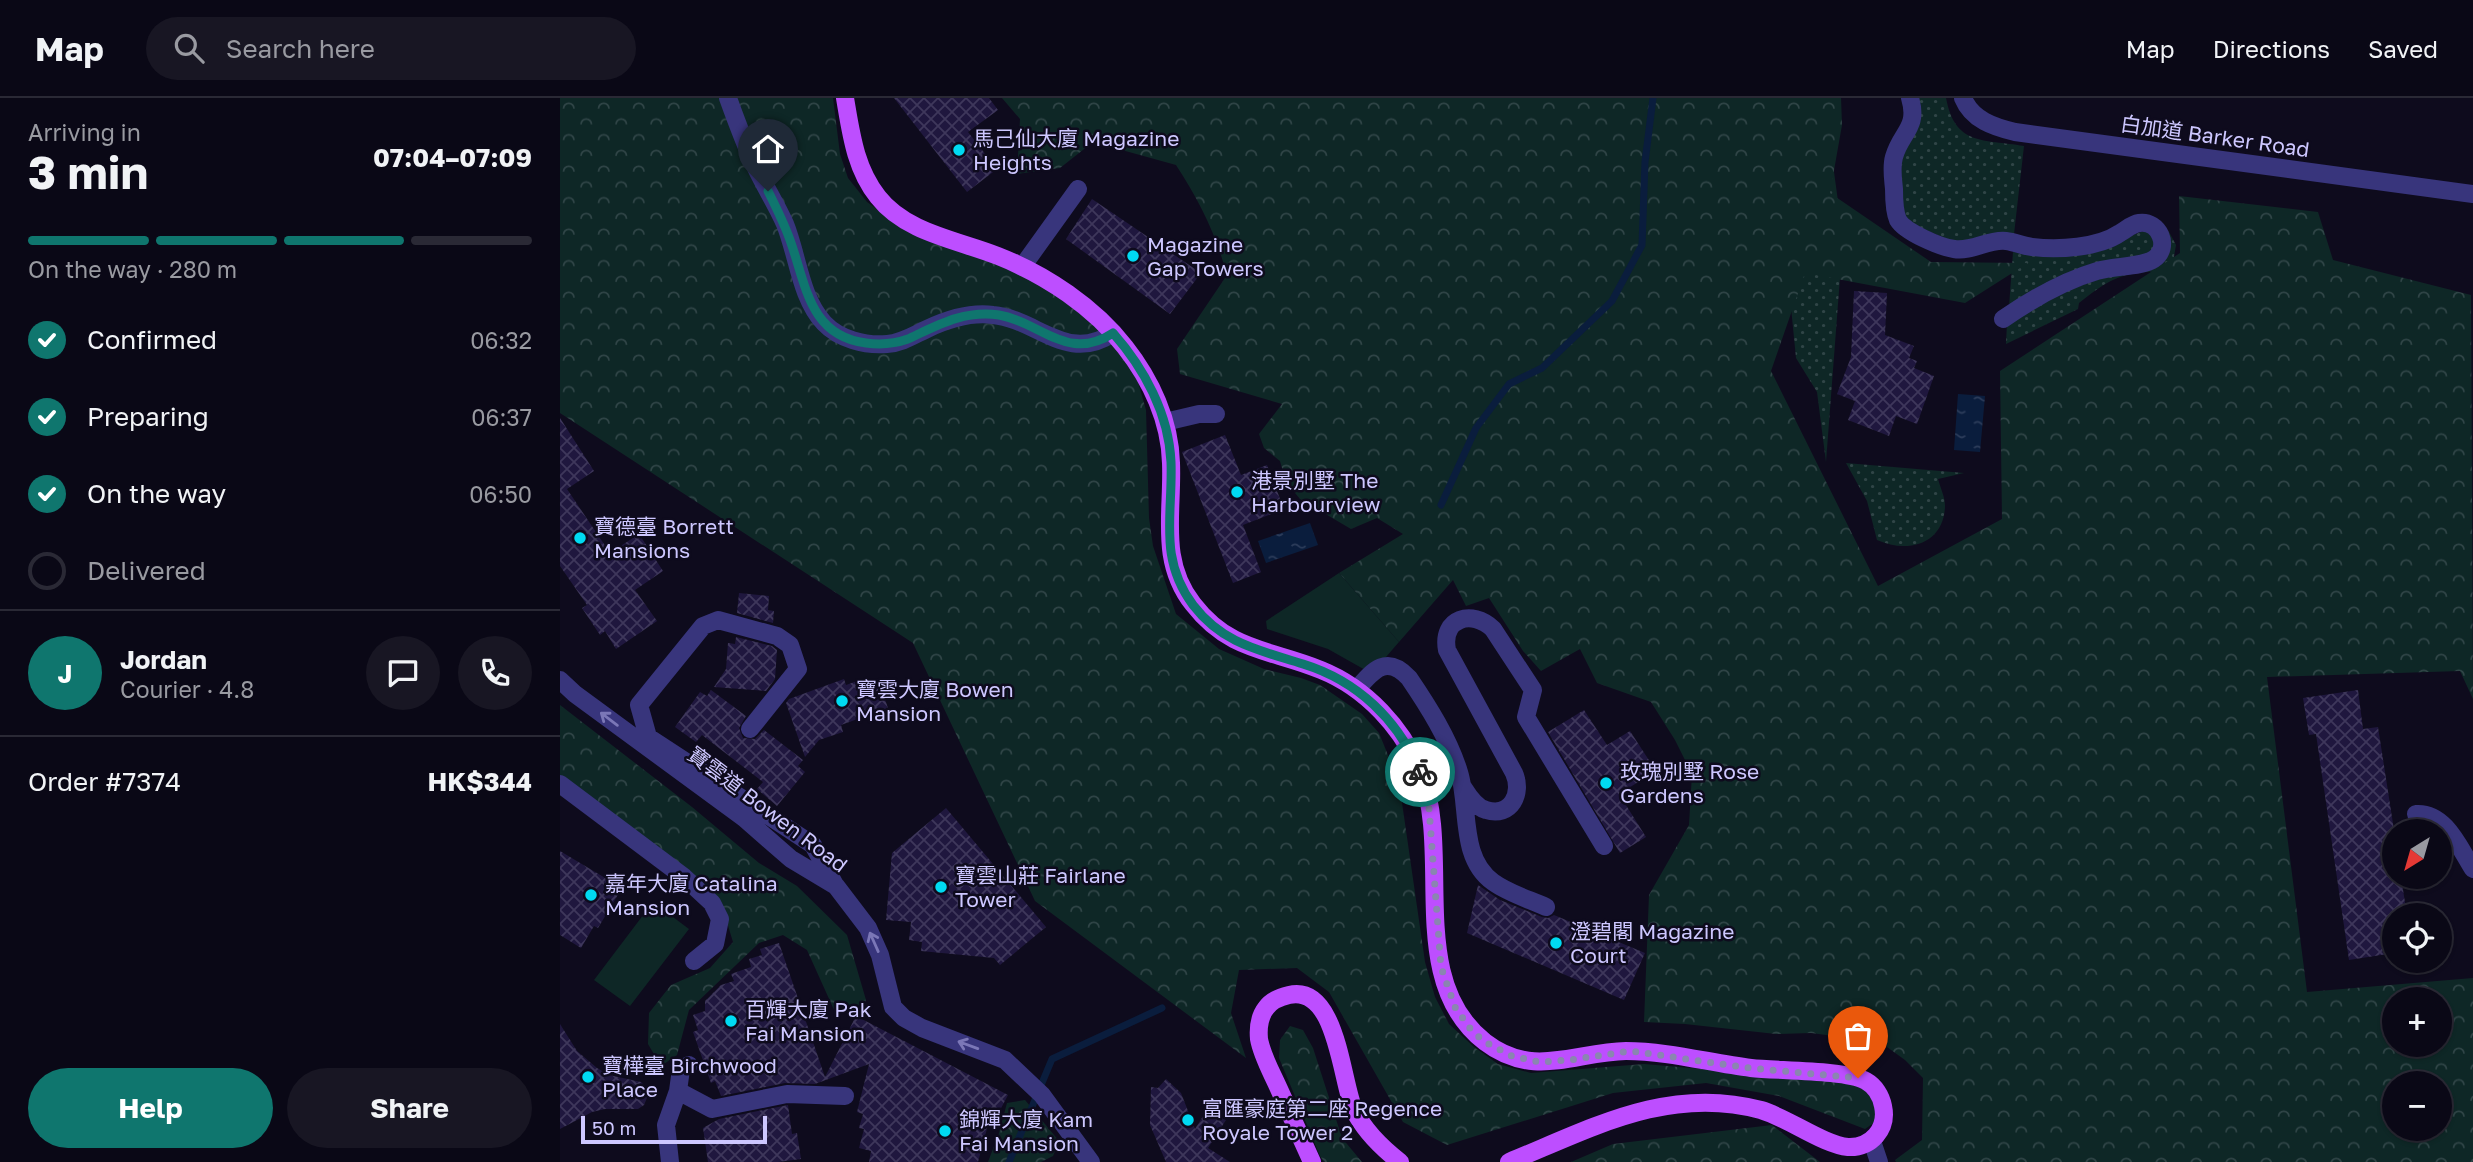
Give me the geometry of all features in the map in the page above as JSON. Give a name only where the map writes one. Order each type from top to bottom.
[{"type":"main road","points":[[845,98],[860,167],[870,187],[886,206],[908,222],[928,231],[1022,267],[1073,298],[1113,333],[1141,371],[1165,422],[1171,460],[1168,538],[1174,570],[1187,597],[1207,621],[1245,646],[1321,670],[1357,689],[1397,730],[1423,778],[1429,808],[1441,967],[1455,1007],[1478,1036],[1512,1056],[1539,1062],[1630,1051],[1750,1068],[1858,1078],[1874,1087],[1883,1103],[1884,1122],[1880,1131],[1872,1141],[1861,1146],[1849,1147],[1826,1140],[1794,1122],[1757,1109],[1723,1103],[1679,1103],[1656,1106],[1617,1117],[1509,1162]]},
{"type":"main road","points":[[1312,1162],[1267,1063],[1259,1037],[1261,1017],[1266,1008],[1273,1001],[1294,994],[1312,1000],[1325,1014],[1334,1036],[1354,1109],[1371,1135],[1400,1162]]},
{"type":"street","points":[[729,98],[751,157],[785,225],[811,304],[822,321],[837,333],[862,343],[889,344],[901,342],[949,320],[986,314],[1010,317],[1050,337],[1070,343],[1096,342],[1113,333]]},
{"type":"street","points":[[1910,98],[1913,120],[1895,155],[1893,173],[1897,217],[1910,231],[1955,250],[2004,241],[2032,247],[2074,246],[2107,240],[2132,225],[2143,223],[2155,228],[2162,238],[2159,254],[2150,261],[2080,276],[2036,298],[2003,319]]},
{"type":"street","name":"白加道 Barker Road","points":[[1963,98],[1981,120],[2015,132],[2473,194]]},
{"type":"street","points":[[1022,267],[1078,190]]},
{"type":"street","points":[[1165,422],[1199,414],[1216,414]]},
{"type":"street","points":[[1463,787],[1478,806],[1494,811],[1507,809],[1517,795],[1518,788],[1514,773],[1447,650],[1449,630],[1460,620],[1469,618],[1486,622],[1493,629],[1533,690],[1525,717],[1604,846]]},
{"type":"street","points":[[750,729],[798,669],[790,645],[777,636],[718,620],[703,626],[639,705],[648,737],[813,845],[836,886]]},
{"type":"street","points":[[1357,689],[1376,669],[1391,666],[1404,672],[1414,685],[1455,760],[1463,787],[1470,845],[1479,867],[1492,881],[1546,907]]},
{"type":"street","name":"寶雲道 Bowen Road","points":[[560,680],[575,694],[744,818],[791,859],[836,886],[868,928],[880,955],[894,1007],[899,1013],[922,1028],[1005,1060],[1042,1095],[1091,1162]]},
{"type":"street","points":[[560,783],[684,877],[712,903],[720,919],[715,944],[694,961]]},
{"type":"street","points":[[2416,814],[2434,816],[2441,822],[2473,869]]},
{"type":"street","points":[[670,1162],[666,1125],[678,1091],[681,1069],[688,1065]]},
{"type":"street","points":[[678,1091],[712,1108],[787,1094],[845,1096]]},
{"type":"street","points":[[668,1141],[678,1162]]},
{"type":"street","points":[[1872,1141],[1879,1162]]},
{"type":"green space","points":[[560,98],[833,98],[840,154],[848,178],[867,202],[887,216],[1017,262],[1104,320],[1138,382],[1146,410],[1149,518],[1153,546],[1176,614],[1219,649],[1264,669],[1320,685],[1362,714],[1379,733],[1399,782],[1425,962],[1435,997],[1449,1024],[1474,1047],[1498,1064],[1531,1073],[1644,1064],[1865,1083],[1881,1118],[1865,1129],[1779,1096],[1706,1083],[1613,1093],[1447,1145],[1403,1122],[1329,992],[1297,968],[1239,970],[1231,1013],[1246,1058],[1035,901],[913,643],[560,413]]},
{"type":"green space","points":[[1002,98],[1841,98],[1842,125],[1830,193],[1931,262],[2028,263],[1965,303],[1805,273],[1771,371],[1878,586],[2002,519],[2000,371],[2180,253],[2179,196],[2318,212],[2333,260],[2471,295],[2473,699],[2460,671],[2267,677],[2307,992],[2473,978],[2473,1162],[1896,1162],[1895,1160],[1922,1140],[1923,1078],[1905,1060],[1880,1042],[1811,1033],[1776,1034],[1644,1022],[1649,895],[1689,825],[1692,774],[1651,702],[1597,683],[1580,649],[1541,671],[1523,651],[1489,598],[1466,606],[1453,580],[1399,642],[1339,573],[1403,534],[1377,518],[1351,529],[1300,499],[1286,482],[1280,461],[1264,448],[1259,434],[1282,404],[1180,374],[1177,349],[1227,275],[1206,218],[1176,165],[1093,142],[1060,168],[1017,174],[1020,119]]},
{"type":"green space","points":[[1918,98],[1946,98],[1956,125],[1973,137],[2024,146],[2014,234],[1959,244],[1909,223],[1903,214],[1900,161]]},
{"type":"green space","points":[[1825,106],[1843,238],[1826,462],[1817,392],[1796,358],[1790,297]]},
{"type":"green space","points":[[2168,230],[2176,245],[2173,262],[2157,270],[2111,281],[2079,303],[2078,309],[2006,344],[2007,323],[2046,299],[2169,252],[2171,244]]},
{"type":"green space","points":[[2150,231],[2156,246],[2150,253],[2009,307],[2013,252],[2029,254],[2128,237]]},
{"type":"green space","points":[[1846,463],[1964,473],[1938,479],[1945,506],[1938,529],[1922,542],[1901,546],[1877,540],[1867,501]]},
{"type":"green space","points":[[1339,573],[1399,642],[1380,664],[1367,671],[1328,649],[1267,629],[1266,621]]},
{"type":"green space","points":[[560,705],[692,807],[759,863],[797,886],[847,935],[866,1000],[861,1010],[835,1012],[807,950],[783,935],[759,943],[689,1010],[677,1055],[661,1066],[648,1044],[649,1013],[671,985],[710,968],[733,942],[723,909],[560,786]]},
{"type":"green space","points":[[653,902],[689,929],[630,1006],[594,980]]},
{"type":"green space","points":[[1290,1026],[1303,1030],[1313,1048],[1342,1138],[1362,1162],[1324,1162],[1320,1156],[1279,1058],[1280,1040]]},
{"type":"green space","points":[[1025,1100],[1059,1141],[1053,1156],[1041,1162],[988,1162],[1007,1103]]},
{"type":"green space","points":[[1772,1125],[1820,1162],[1571,1162],[1613,1144]]},
{"type":"water","points":[[1958,394],[1985,396],[1980,452],[1954,450]]},
{"type":"water","points":[[1310,523],[1318,545],[1266,563],[1258,541]]},
{"type":"building","name":"馬己仙大廈 Magazine Heights","points":[[894,98],[989,98],[998,110],[968,132],[997,169],[967,192]]},
{"type":"building","name":"Magazine Gap Towers","points":[[1092,199],[1201,273],[1170,314],[1066,239]]},
{"type":"building","points":[[1854,291],[1887,293],[1885,335],[1914,346],[1909,358],[1917,361],[1914,368],[1934,376],[1917,424],[1896,416],[1889,436],[1848,420],[1855,401],[1837,394],[1851,357]]},
{"type":"building","name":"寶德臺 Borrett Mansions","points":[[560,418],[594,471],[567,489],[610,553],[639,534],[663,571],[635,590],[657,621],[616,649],[605,631],[600,635],[582,608],[587,605],[560,566]]},
{"type":"building","name":"港景別墅 The Harbourview","points":[[1225,435],[1241,475],[1267,465],[1284,509],[1243,525],[1261,572],[1233,583],[1182,452]]},
{"type":"building","points":[[739,593],[769,596],[768,610],[774,611],[773,623],[737,613]]},
{"type":"building","points":[[736,637],[772,646],[777,650],[775,679],[766,691],[714,687],[726,669],[728,643],[735,644]]},
{"type":"building","points":[[844,679],[846,685],[863,679],[865,684],[878,679],[888,708],[841,725],[843,732],[819,740],[805,757],[786,703],[789,699]]},
{"type":"building","points":[[711,690],[746,716],[739,728],[743,738],[755,739],[764,730],[803,760],[798,766],[805,772],[777,806],[757,789],[763,782],[702,735],[696,742],[675,727],[700,692],[707,696]]},
{"type":"building","points":[[2358,690],[2363,729],[2378,727],[2392,819],[2382,819],[2382,889],[2403,889],[2405,903],[2382,903],[2382,955],[2349,960],[2316,734],[2309,735],[2303,698]]},
{"type":"building","name":"玫瑰別墅 Rose Gardens","points":[[1584,710],[1607,745],[1630,731],[1656,771],[1619,794],[1646,837],[1620,853],[1548,732]]},
{"type":"building","points":[[946,808],[1046,927],[1000,965],[994,958],[921,951],[922,942],[909,940],[911,922],[886,920],[892,853]]},
{"type":"building","name":"嘉年大廈 Catalina Mansion","points":[[560,851],[622,888],[598,928],[594,926],[581,948],[560,935]]},
{"type":"building","name":"澄碧閣 Magazine Court","points":[[1478,885],[1500,900],[1542,917],[1554,915],[1645,953],[1624,1000],[1467,933]]},
{"type":"building","points":[[779,943],[825,1077],[856,1016],[1008,1095],[998,1114],[992,1110],[978,1162],[869,1162],[871,1151],[859,1148],[864,1129],[859,1128],[863,1114],[857,1112],[869,1064],[815,1084],[785,1083],[721,1096],[715,1081],[711,1083],[693,1032],[698,1030],[693,1015],[705,1011],[705,1001],[721,985],[734,981],[731,974],[751,967],[749,959],[762,955],[760,949]]},
{"type":"building","name":"寶樺臺 Birchwood Place","points":[[560,1024],[577,1051],[597,1068],[609,1075],[641,1082],[649,1093],[644,1105],[638,1109],[605,1109],[592,1112],[560,1129]]},
{"type":"building","name":"富匯豪庭第二座 Regence Royale Tower 2","points":[[1166,1079],[1181,1093],[1195,1129],[1208,1108],[1226,1120],[1208,1148],[1230,1162],[1166,1162],[1150,1125],[1151,1087],[1158,1088]]},
{"type":"building","points":[[788,1105],[792,1134],[797,1133],[801,1159],[778,1162],[708,1162],[703,1128],[719,1119]]},
{"type":"waterway","points":[[1441,505],[1476,428],[1509,384],[1542,368],[1612,301],[1642,245],[1645,162],[1653,98]]},
{"type":"waterway","points":[[1009,1162],[1052,1059],[1162,1008]]},
{"type":"way so far","points":[[1420,772],[1429,808],[1438,950],[1444,982],[1462,1019],[1485,1042],[1512,1056],[1539,1062],[1630,1051],[1750,1068],[1858,1078]]},
{"type":"place","name":"馬己仙大廈 Magazine Heights","points":[[959,150]]},
{"type":"place","name":"Magazine Gap Towers","points":[[1133,256]]},
{"type":"place","name":"港景別墅 The Harbourview","points":[[1237,492]]},
{"type":"place","name":"寶德臺 Borrett Mansions","points":[[580,538]]},
{"type":"place","name":"寶雲大廈 Bowen Mansion","points":[[842,701]]},
{"type":"place","name":"玫瑰別墅 Rose Gardens","points":[[1606,783]]},
{"type":"place","name":"寶雲山莊 Fairlane Tower","points":[[941,887]]},
{"type":"place","name":"嘉年大廈 Catalina Mansion","points":[[591,895]]},
{"type":"place","name":"澄碧閣 Magazine Court","points":[[1556,943]]},
{"type":"place","name":"百輝大廈 Pak Fai Mansion","points":[[731,1021]]},
{"type":"place","name":"寶樺臺 Birchwood Place","points":[[588,1077]]},
{"type":"place","name":"富匯豪庭第二座 Regence Royale Tower 2","points":[[1188,1120]]},
{"type":"place","name":"錦輝大廈 Kam Fai Mansion","points":[[945,1131]]},
{"type":"route","points":[[768,191],[785,225],[811,304],[822,321],[849,339],[876,344],[901,342],[960,316],[986,314],[1010,317],[1050,337],[1070,343],[1096,342],[1113,333],[1146,380],[1165,422],[1171,460],[1168,538],[1174,570],[1187,597],[1207,621],[1231,639],[1321,670],[1357,689],[1397,730],[1420,772]]}]
